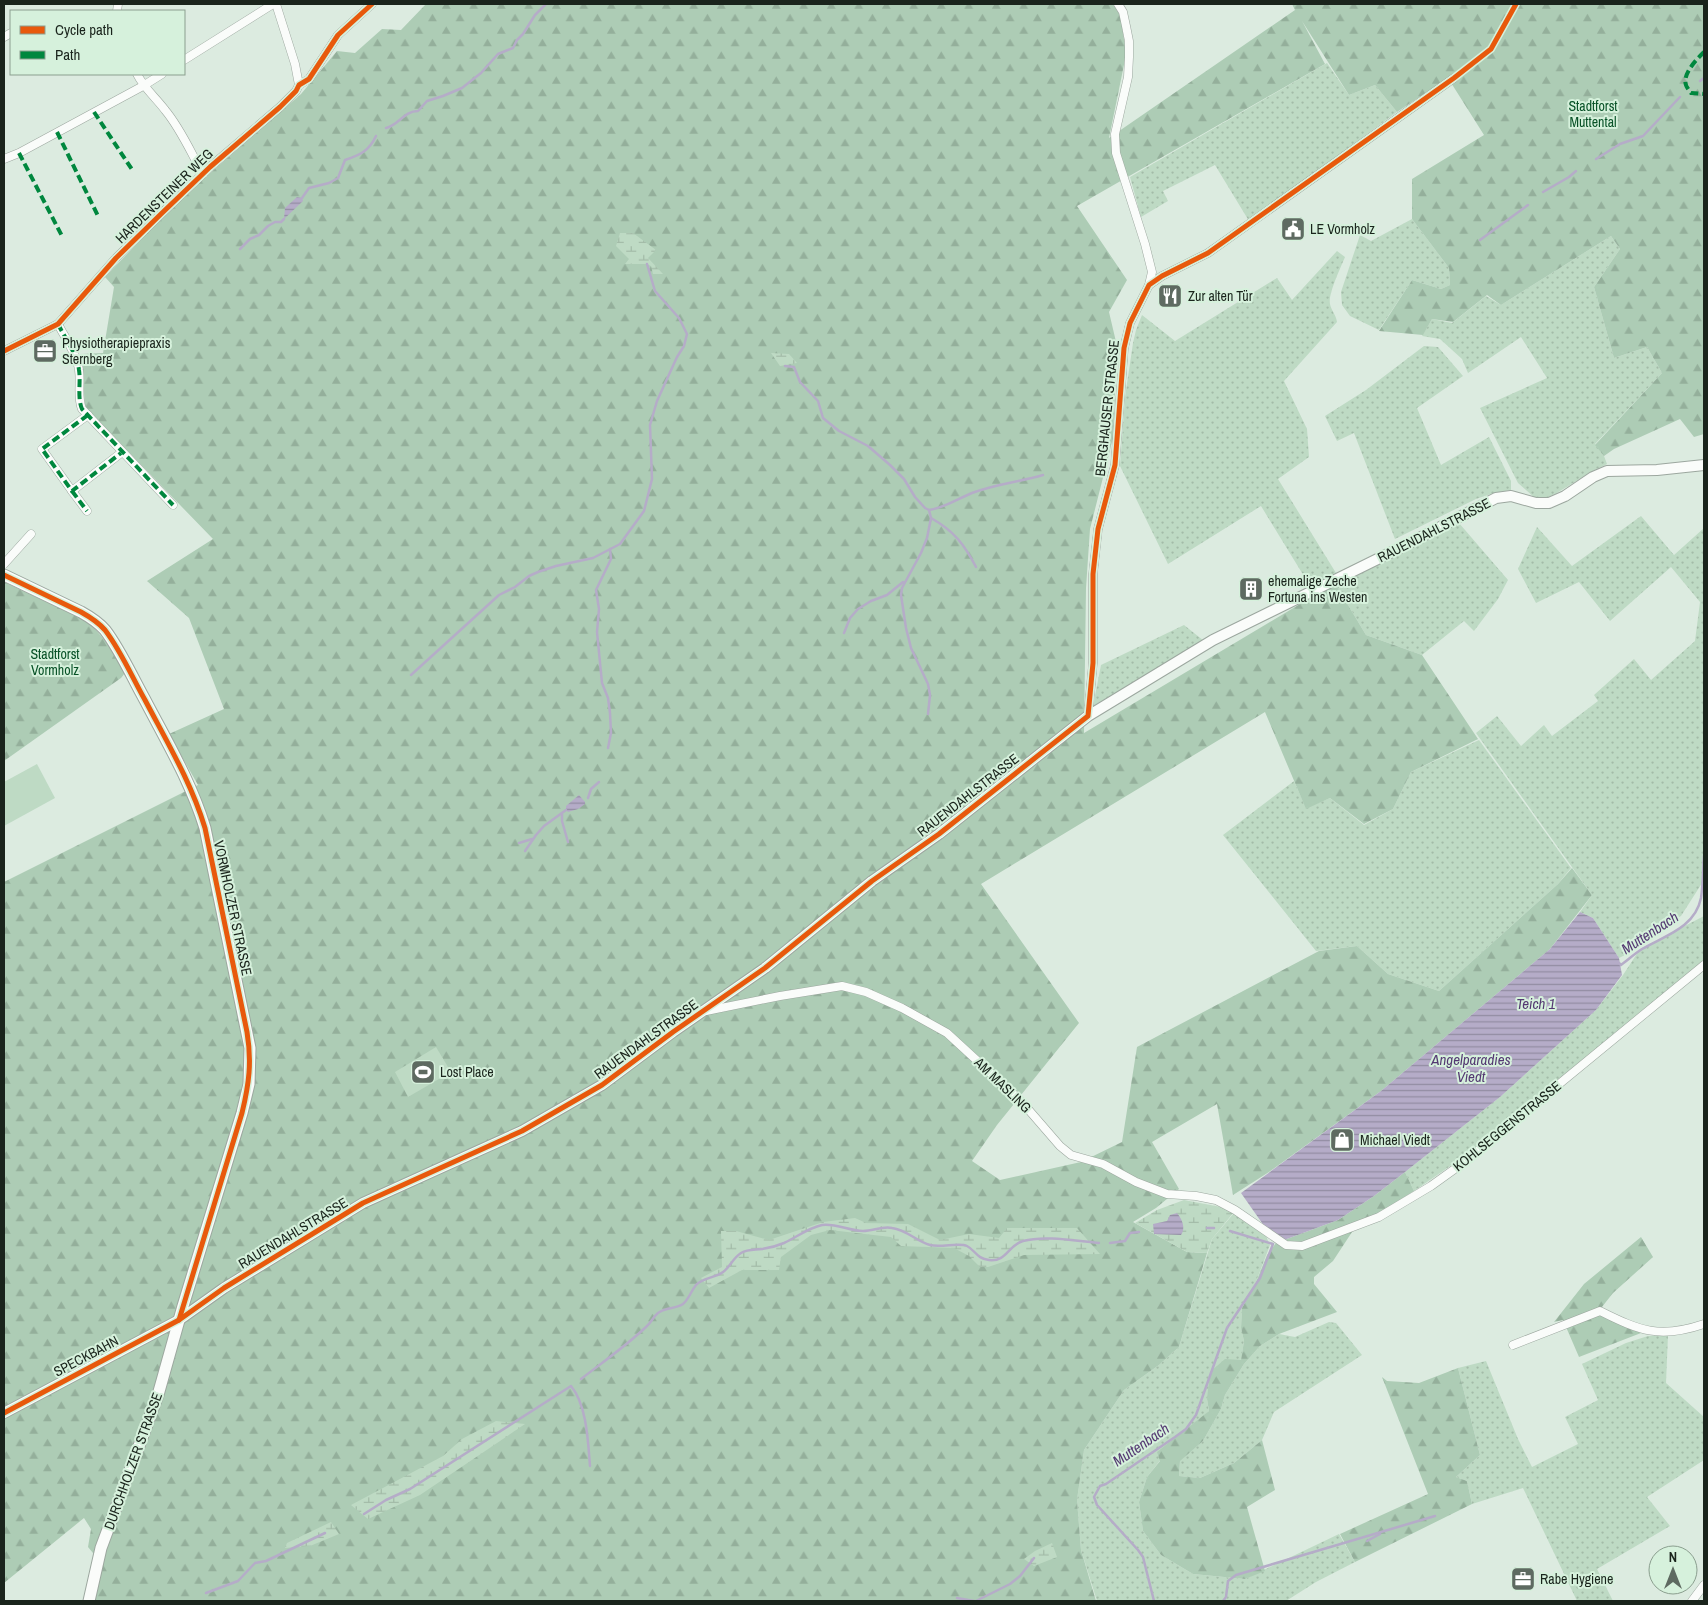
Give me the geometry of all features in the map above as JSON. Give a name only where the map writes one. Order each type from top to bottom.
[{"type":"main road","name":"VORMHOLZER STRASSE","points":[[4,575],[81,612],[93,619],[106,631],[182,770],[198,803],[205,828],[250,1048],[249,1084],[242,1113],[179,1320]]},
{"type":"main road","name":"DURCHHOLZER STRASSE","points":[[89,1601],[102,1548],[158,1396],[179,1320]]},
{"type":"street","points":[[185,59],[275,4],[295,64],[299,85]]},
{"type":"street","name":"HARDENSTEINER WEG","points":[[4,351],[58,324],[116,258],[202,174],[280,107],[296,91],[299,85],[308,79],[342,31],[372,4]]},
{"type":"street","name":"BERGHAUSER STRASSE","points":[[1088,716],[1093,663],[1093,574],[1098,529],[1115,465],[1124,348],[1130,324],[1150,285],[1152,272],[1116,153],[1115,134],[1128,78],[1129,57],[1129,41],[1126,26],[1123,12],[1118,4]]},
{"type":"street","points":[[138,75],[143,86],[166,111],[179,130],[202,174]]},
{"type":"street","points":[[4,159],[19,153],[160,75]]},
{"type":"street","points":[[1150,285],[1162,276],[1208,252],[1454,78]]},
{"type":"street","points":[[58,324],[78,363],[80,372],[80,404],[82,409],[173,506]]},
{"type":"street","points":[[87,511],[42,449],[88,415]]},
{"type":"street","points":[[72,491],[122,453]]},
{"type":"street","name":"RAUENDAHLSTRASSE","points":[[179,1320],[224,1288],[364,1203],[522,1131],[560,1111],[602,1085],[764,968],[872,881],[939,834],[1088,716],[1213,640],[1402,547],[1488,501],[1511,496],[1536,503],[1549,503],[1564,496],[1593,477],[1610,470],[1657,470],[1704,465]]},
{"type":"street","points":[[4,564],[31,534]]},
{"type":"street","name":"KOHLSEGGENSTRASSE","points":[[1286,1244],[1302,1246],[1379,1217],[1431,1186],[1462,1163],[1704,964]]},
{"type":"street","name":"AM MASLING","points":[[702,1012],[842,986],[866,992],[902,1008],[947,1033],[1022,1100],[1060,1146],[1071,1155],[1103,1164],[1136,1182],[1167,1194],[1196,1196],[1216,1200],[1235,1210],[1286,1244]]},
{"type":"street","points":[[1513,1345],[1600,1311],[1632,1326],[1653,1332],[1668,1333],[1704,1324]]},
{"type":"street","name":"SPECKBAHN","points":[[4,1413],[179,1320]]},
{"type":"street","points":[[1692,1601],[1704,1585]]},
{"type":"green space","name":"Stadtforst Muttental","points":[[426,4],[1113,4],[1121,17],[1126,55],[1109,138],[1295,10],[1292,4],[1704,4],[1704,434],[1694,437],[1680,419],[1614,449],[1604,456],[1595,445],[1662,373],[1647,347],[1614,358],[1594,287],[1620,249],[1611,236],[1501,305],[1487,295],[1453,322],[1432,319],[1423,335],[1379,331],[1412,280],[1441,289],[1450,285],[1449,268],[1412,219],[1412,179],[1484,135],[1448,78],[1397,112],[1375,85],[1349,95],[1302,21],[1325,64],[1077,206],[1127,280],[1109,312],[1117,346],[1113,438],[1090,529],[1086,588],[1084,733],[1305,601],[1336,585],[1366,635],[1422,655],[1478,739],[1411,772],[1393,809],[1364,824],[1330,798],[1306,809],[1265,712],[981,884],[1079,1023],[997,1125],[972,1161],[1000,1180],[1081,1162],[1122,1142],[1137,1047],[1319,951],[1357,946],[1388,974],[1439,991],[1558,884],[1572,868],[1592,895],[1550,949],[1381,1091],[1269,1172],[1233,1195],[1217,1104],[1152,1142],[1179,1189],[1156,1208],[1133,1222],[1187,1252],[1207,1253],[1179,1347],[1159,1365],[1124,1390],[1084,1450],[1077,1500],[1081,1550],[1096,1601],[94,1601],[104,1555],[93,1553],[88,1547],[91,1529],[84,1518],[4,1583],[4,882],[198,785],[169,734],[224,709],[189,618],[147,581],[213,539],[85,407],[81,354],[103,353],[114,287],[105,277],[178,201],[301,94],[337,51],[355,53],[382,29],[401,30]]},
{"type":"green space","points":[[1327,63],[1349,95],[1375,85],[1397,112],[1249,221],[1215,165],[1163,191],[1168,201],[1141,217],[1130,177]]},
{"type":"green space","points":[[1412,219],[1449,268],[1450,285],[1441,289],[1412,280],[1379,330],[1350,316],[1342,305],[1341,292],[1360,235],[1371,241]]},
{"type":"green space","points":[[620,233],[633,233],[656,250],[648,258],[663,274],[653,274],[651,266],[647,264],[625,264],[629,259],[616,246]]},
{"type":"green space","points":[[1611,236],[1620,249],[1594,287],[1614,358],[1647,347],[1662,373],[1595,444],[1604,456],[1607,464],[1555,494],[1546,498],[1535,498],[1518,483],[1480,408],[1547,378],[1521,337],[1468,373],[1462,359],[1440,339],[1422,336],[1432,319],[1452,323],[1486,296],[1501,305]]},
{"type":"green space","points":[[1337,251],[1345,257],[1335,280],[1330,300],[1337,322],[1284,381],[1307,429],[1309,457],[1278,479],[1336,573],[1310,586],[1261,506],[1168,564],[1120,466],[1125,397],[1133,343],[1142,315],[1175,341],[1277,278],[1292,300]]},
{"type":"green space","points":[[1424,346],[1438,347],[1463,376],[1417,408],[1441,465],[1489,437],[1511,481],[1511,490],[1476,499],[1395,539],[1354,433],[1337,441],[1325,416],[1366,390]]},
{"type":"green space","points":[[771,353],[789,354],[797,363],[780,366]]},
{"type":"green space","points":[[1641,516],[1674,555],[1704,528],[1704,880],[1681,916],[1642,938],[1629,953],[1619,958],[1593,918],[1580,912],[1592,895],[1476,733],[1497,716],[1521,746],[1544,725],[1552,736],[1598,701],[1594,695],[1634,659],[1651,680],[1695,641],[1700,602],[1671,567],[1610,621],[1579,582],[1536,603],[1518,569],[1537,527],[1572,566]]},
{"type":"green space","points":[[1459,523],[1508,580],[1498,599],[1474,631],[1464,621],[1422,655],[1366,635],[1336,585]]},
{"type":"green space","name":"Stadtforst Vormholz","points":[[4,582],[89,622],[108,644],[125,673],[121,678],[4,761]]},
{"type":"green space","points":[[1184,625],[1204,641],[1093,706],[1101,665]]},
{"type":"green space","points":[[1479,740],[1571,868],[1558,884],[1439,991],[1388,974],[1357,946],[1316,951],[1223,835],[1294,781],[1306,808],[1330,798],[1364,825],[1393,809],[1411,772]]},
{"type":"green space","points":[[37,764],[55,798],[4,826],[4,782]]},
{"type":"green space","points":[[1704,916],[1704,960],[1482,1144],[1414,1191],[1405,1172],[1500,1097],[1596,1010],[1640,949]]},
{"type":"green space","name":"Lost Place","points":[[436,1047],[451,1072],[408,1097],[395,1072]]},
{"type":"green space","points":[[1405,1172],[1414,1191],[1354,1229],[1333,1261],[1314,1277],[1314,1284],[1337,1312],[1279,1334],[1260,1346],[1244,1364],[1225,1395],[1221,1409],[1203,1441],[1180,1461],[1179,1476],[1200,1478],[1234,1463],[1262,1440],[1275,1490],[1247,1507],[1265,1571],[1245,1579],[1193,1574],[1161,1555],[1143,1531],[1139,1502],[1147,1477],[1160,1461],[1157,1452],[1209,1411],[1207,1399],[1210,1372],[1225,1359],[1241,1360],[1244,1341],[1241,1328],[1242,1308],[1254,1287],[1267,1255],[1276,1243],[1338,1220]]},
{"type":"green space","points":[[1184,1200],[1221,1207],[1234,1212],[1212,1239],[1207,1253],[1187,1252],[1135,1223],[1157,1210]]},
{"type":"green space","points":[[1234,1213],[1264,1232],[1270,1245],[1254,1287],[1242,1308],[1241,1328],[1244,1341],[1241,1361],[1207,1399],[1209,1411],[1180,1435],[1147,1477],[1139,1502],[1143,1531],[1161,1555],[1193,1574],[1245,1579],[1339,1534],[1355,1562],[1316,1582],[1286,1601],[1097,1601],[1081,1550],[1077,1500],[1084,1450],[1124,1390],[1159,1365],[1179,1347],[1212,1239]]},
{"type":"green space","points":[[855,1218],[866,1223],[908,1224],[940,1240],[969,1234],[999,1238],[1007,1228],[1077,1228],[1100,1254],[1024,1255],[988,1267],[980,1267],[969,1256],[954,1248],[901,1246],[891,1237],[830,1230],[811,1235],[781,1257],[779,1270],[742,1270],[709,1288],[701,1278],[722,1267],[721,1231],[736,1231],[769,1240],[823,1222]]},
{"type":"green space","points":[[1641,1237],[1653,1257],[1613,1293],[1598,1312],[1641,1333],[1579,1357],[1563,1320],[1554,1322],[1584,1284]]},
{"type":"green space","points":[[1329,1322],[1336,1323],[1362,1355],[1274,1412],[1262,1440],[1234,1463],[1200,1478],[1179,1476],[1180,1460],[1203,1441],[1221,1409],[1225,1395],[1244,1364],[1260,1346],[1279,1334],[1295,1337]]},
{"type":"green space","points":[[1668,1335],[1666,1383],[1704,1417],[1704,1460],[1647,1497],[1670,1526],[1597,1569],[1613,1601],[1577,1601],[1523,1488],[1472,1504],[1467,1481],[1456,1477],[1480,1455],[1458,1368],[1486,1361],[1518,1439],[1532,1467],[1578,1444],[1565,1417],[1598,1400],[1582,1364],[1626,1343],[1648,1336]]},
{"type":"green space","points":[[1458,1368],[1480,1455],[1456,1477],[1467,1481],[1472,1504],[1355,1562],[1340,1534],[1428,1494],[1382,1377],[1387,1381],[1419,1383]]},
{"type":"green space","points":[[496,1421],[525,1424],[420,1495],[368,1519],[351,1505],[443,1456],[462,1439]]},
{"type":"green space","points":[[331,1522],[339,1534],[310,1546],[285,1548],[287,1543]]},
{"type":"green space","points":[[1052,1543],[1057,1557],[1034,1566],[1024,1559],[1035,1551]]},
{"type":"water","points":[[297,197],[302,198],[303,201],[284,219],[285,208]]},
{"type":"water","points":[[579,795],[585,804],[578,809],[568,812],[566,806]]},
{"type":"water","name":"Angelparadies Viedt","points":[[1580,912],[1593,918],[1619,958],[1622,975],[1596,1010],[1500,1097],[1374,1196],[1338,1220],[1276,1243],[1241,1193],[1381,1091],[1550,949]]},
{"type":"water","points":[[1177,1213],[1183,1224],[1181,1235],[1154,1234],[1153,1224],[1167,1221],[1170,1215]]},
{"type":"waterway","points":[[386,128],[395,124],[409,113],[418,111],[427,101],[462,88],[481,73],[498,54],[513,48],[535,15],[546,4]]},
{"type":"waterway","points":[[1700,81],[1704,78]]},
{"type":"waterway","points":[[1596,159],[1620,144],[1643,136],[1680,97]]},
{"type":"waterway","points":[[302,198],[309,188],[329,183],[338,178],[345,160],[364,152],[376,136]]},
{"type":"waterway","points":[[1543,192],[1576,171]]},
{"type":"waterway","points":[[1480,240],[1528,205]]},
{"type":"waterway","points":[[240,249],[268,226],[275,222],[281,222],[284,219]]},
{"type":"waterway","points":[[411,675],[499,595],[538,572],[593,558],[620,544],[644,511],[652,479],[650,425],[657,401],[684,346],[687,334],[679,318],[655,291],[647,264]]},
{"type":"waterway","points":[[785,366],[794,367],[800,382],[818,401],[823,418],[839,431],[868,446],[890,465],[904,479],[915,497],[929,510],[931,518],[927,538],[902,588],[901,595],[911,648],[928,684],[930,695],[928,714]]},
{"type":"waterway","points":[[929,510],[981,490],[1043,475]]},
{"type":"waterway","points":[[931,518],[958,539],[976,567]]},
{"type":"waterway","points":[[608,748],[611,733],[610,713],[608,698],[602,683],[597,632],[599,609],[596,590],[611,559],[610,549]]},
{"type":"waterway","points":[[844,633],[850,618],[858,609],[871,601],[887,595],[903,582]]},
{"type":"waterway","points":[[588,798],[591,789],[599,782]]},
{"type":"waterway","points":[[525,851],[544,826],[566,810]]},
{"type":"waterway","points":[[562,814],[568,842]]},
{"type":"waterway","points":[[519,843],[532,839]]},
{"type":"waterway","name":"Muttenbach","points":[[1619,963],[1621,965],[1642,949],[1678,930],[1692,917],[1698,908],[1701,898],[1704,856]]},
{"type":"waterway","points":[[581,1379],[630,1341],[658,1313],[683,1304],[694,1287],[705,1279],[723,1272],[741,1253],[779,1245],[822,1225],[863,1231],[885,1228],[897,1229],[930,1245],[967,1246],[982,1258],[989,1260],[1000,1258],[1018,1243],[1032,1239],[1061,1239],[1099,1243]]},
{"type":"waterway","points":[[1207,1228],[1214,1228]]},
{"type":"waterway","name":"Muttenbach","points":[[1154,1601],[1143,1557],[1097,1505],[1094,1497],[1100,1486],[1106,1484],[1186,1429],[1196,1415],[1227,1328],[1260,1278],[1273,1244],[1230,1231]]},
{"type":"waterway","points":[[1110,1243],[1125,1241],[1130,1233],[1139,1232]]},
{"type":"waterway","points":[[364,1514],[386,1500],[410,1489],[571,1386],[584,1413],[590,1466]]},
{"type":"waterway","points":[[1223,1601],[1226,1597],[1228,1581],[1236,1575],[1435,1516]]},
{"type":"waterway","points":[[206,1593],[238,1581],[255,1563],[266,1561],[325,1533]]},
{"type":"waterway","points":[[1367,1541],[1380,1534]]},
{"type":"waterway","points":[[976,1601],[1010,1584],[1020,1576],[1034,1558]]},
{"type":"waterway","points":[[957,1598],[974,1601]]},
{"type":"marked path","points":[[1704,52],[1691,67],[1685,81],[1691,93],[1704,94]]},
{"type":"marked path","points":[[94,112],[133,171]]},
{"type":"marked path","points":[[57,132],[98,216]]},
{"type":"marked path","points":[[19,153],[63,238]]},
{"type":"marked path","points":[[58,324],[78,364],[82,409],[173,505]]},
{"type":"marked path","points":[[88,415],[42,449],[72,491],[121,453]]},
{"type":"marked path","points":[[72,491],[87,511]]},
{"type":"cycle path","points":[[4,351],[58,324],[116,258],[161,214],[210,167],[280,107],[296,91],[299,85],[309,79],[338,35],[372,4]]},
{"type":"cycle path","points":[[4,1413],[179,1320],[224,1288],[363,1203],[522,1131],[602,1085],[673,1032],[765,968],[872,881],[939,834],[1088,716],[1093,663],[1093,574],[1098,529],[1115,465],[1124,348],[1130,323],[1149,285],[1162,276],[1208,253],[1454,78],[1491,49],[1516,4]]},
{"type":"cycle path","points":[[4,575],[81,612],[105,630],[121,655],[178,762],[193,794],[205,828],[247,1032],[249,1073],[242,1113],[179,1320]]},
{"type":"place","name":"LE Vormholz","points":[[1293,229]]},
{"type":"place","name":"Zur alten Tür","points":[[1170,296]]},
{"type":"place","name":"Physiotherapiepraxis Sternberg","points":[[45,351]]},
{"type":"place","name":"ehemalige Zeche Fortuna ins Westen","points":[[1251,589]]},
{"type":"place","name":"Lost Place","points":[[423,1072]]},
{"type":"place","name":"Michael Viedt","points":[[1342,1140]]},
{"type":"place","name":"Rabe Hygiene","points":[[1523,1579]]},
{"type":"water label","name":"Teich 1","points":[[1536,1004]]}]
